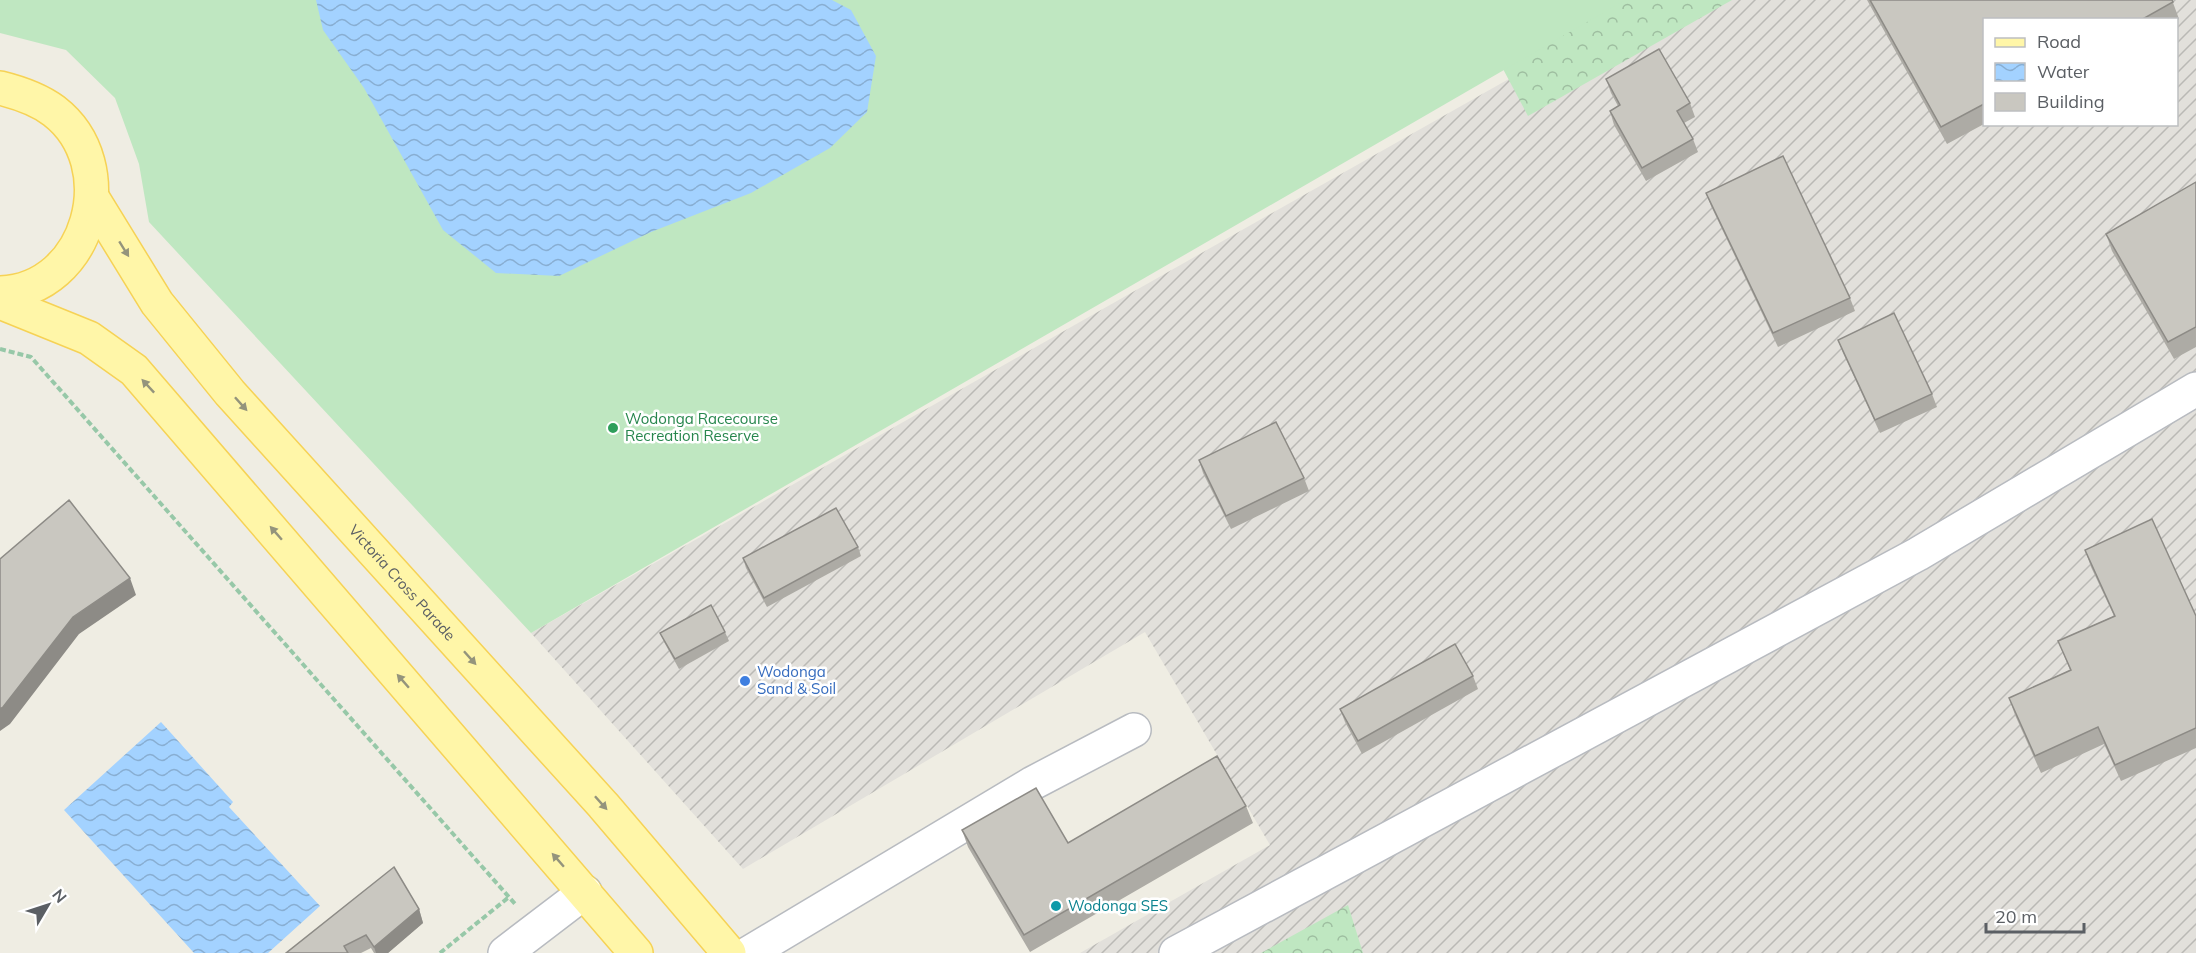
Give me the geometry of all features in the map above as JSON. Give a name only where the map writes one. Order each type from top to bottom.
[{"type":"main road","points":[[0,88],[27,95],[55,112],[77,136],[90,166],[93,199],[85,232],[67,261],[40,282],[0,293]]},
{"type":"main road","name":"Victoria Cross Parade","points":[[93,199],[157,303],[230,393],[603,805],[729,953]]},
{"type":"main road","points":[[0,302],[89,338],[134,370],[636,953]]},
{"type":"street","points":[[1176,953],[1918,554],[2196,389]]},
{"type":"street","points":[[749,953],[1033,783],[1134,730]]},
{"type":"street","points":[[505,953],[585,892]]},
{"type":"path","points":[[0,349],[31,357],[536,928]]},
{"type":"path","points":[[440,953],[509,897]]},
{"type":"shaded area","points":[[1648,0],[2196,0],[2196,953],[1080,953],[1270,845],[1145,632],[743,869],[531,633]]},
{"type":"green space","name":"Wodonga Racecourse Recreation Reserve","points":[[0,0],[1625,0],[531,633],[149,222],[139,164],[115,98],[66,50],[0,33]]},
{"type":"green space","points":[[1584,0],[1732,0],[1528,116],[1494,52]]},
{"type":"green space","points":[[1348,905],[1363,953],[1261,953]]},
{"type":"water","points":[[316,0],[832,0],[851,10],[876,56],[867,112],[830,148],[751,193],[651,232],[559,276],[496,273],[443,230],[364,88],[323,30]]},
{"type":"water","points":[[161,722],[233,802],[229,807],[320,906],[268,953],[194,953],[64,810]]},
{"type":"building","points":[[1870,0],[2172,0],[2173,2],[2145,18],[1983,18],[1983,105],[1941,127]]},
{"type":"building","points":[[1659,49],[1690,103],[1677,111],[1693,139],[1642,168],[1610,111],[1620,105],[1606,79]]},
{"type":"building","points":[[1783,156],[1850,298],[1773,333],[1706,193]]},
{"type":"building","points":[[2196,182],[2196,327],[2168,342],[2106,234]]},
{"type":"building","points":[[1894,313],[1932,394],[1875,420],[1838,340]]},
{"type":"building","points":[[1276,422],[1304,478],[1226,516],[1199,460]]},
{"type":"building","points":[[69,500],[130,578],[73,617],[0,709],[0,559]]},
{"type":"building","points":[[836,508],[858,547],[764,598],[743,558]]},
{"type":"building","points":[[2152,519],[2196,616],[2196,728],[2115,765],[2098,727],[2035,756],[2009,698],[2071,670],[2058,641],[2115,616],[2085,550]]},
{"type":"building","points":[[711,605],[725,632],[675,659],[660,633]]},
{"type":"building","points":[[1455,644],[1473,676],[1358,741],[1340,709]]},
{"type":"building","name":"Wodonga SES","points":[[1217,756],[1246,806],[1024,935],[962,830],[1036,788],[1068,843]]},
{"type":"building","points":[[394,867],[419,909],[374,947],[366,935],[344,946],[348,953],[286,953]]},
{"type":"place","name":"Wodonga Racecourse Recreation Reserve","points":[[613,428]]},
{"type":"place","name":"Wodonga Sand & Soil","points":[[745,681]]},
{"type":"place","name":"Wodonga SES","points":[[1056,906]]}]
